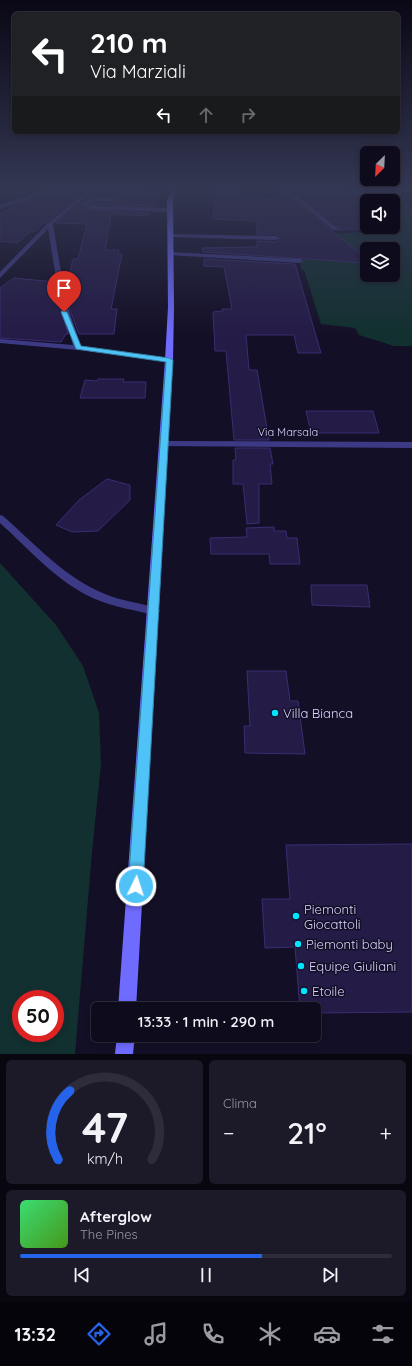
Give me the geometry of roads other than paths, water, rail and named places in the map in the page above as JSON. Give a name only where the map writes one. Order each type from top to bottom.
[{"type":"main road","points":[[127,1002],[154,611],[169,360],[171,238]]},
{"type":"main road","points":[[124,1054],[125,1042]]},
{"type":"street","points":[[0,276],[36,238]]},
{"type":"street","points":[[52,238],[62,302],[70,329],[78,348]]},
{"type":"street","points":[[171,254],[300,262]]},
{"type":"street","points":[[0,341],[78,348],[169,360]]},
{"type":"street","name":"Via Marsala","points":[[164,444],[412,445]]},
{"type":"street","points":[[0,518],[71,580],[93,594],[116,602],[154,611]]},
{"type":"place","name":"Villa Bianca","points":[[275,713]]},
{"type":"place","name":"Piemonti Giocattoli","points":[[296,916]]},
{"type":"place","name":"Piemonti baby","points":[[298,944]]},
{"type":"place","name":"Equipe Giuliani","points":[[301,966]]},
{"type":"place","name":"Etoile","points":[[304,991]]}]
